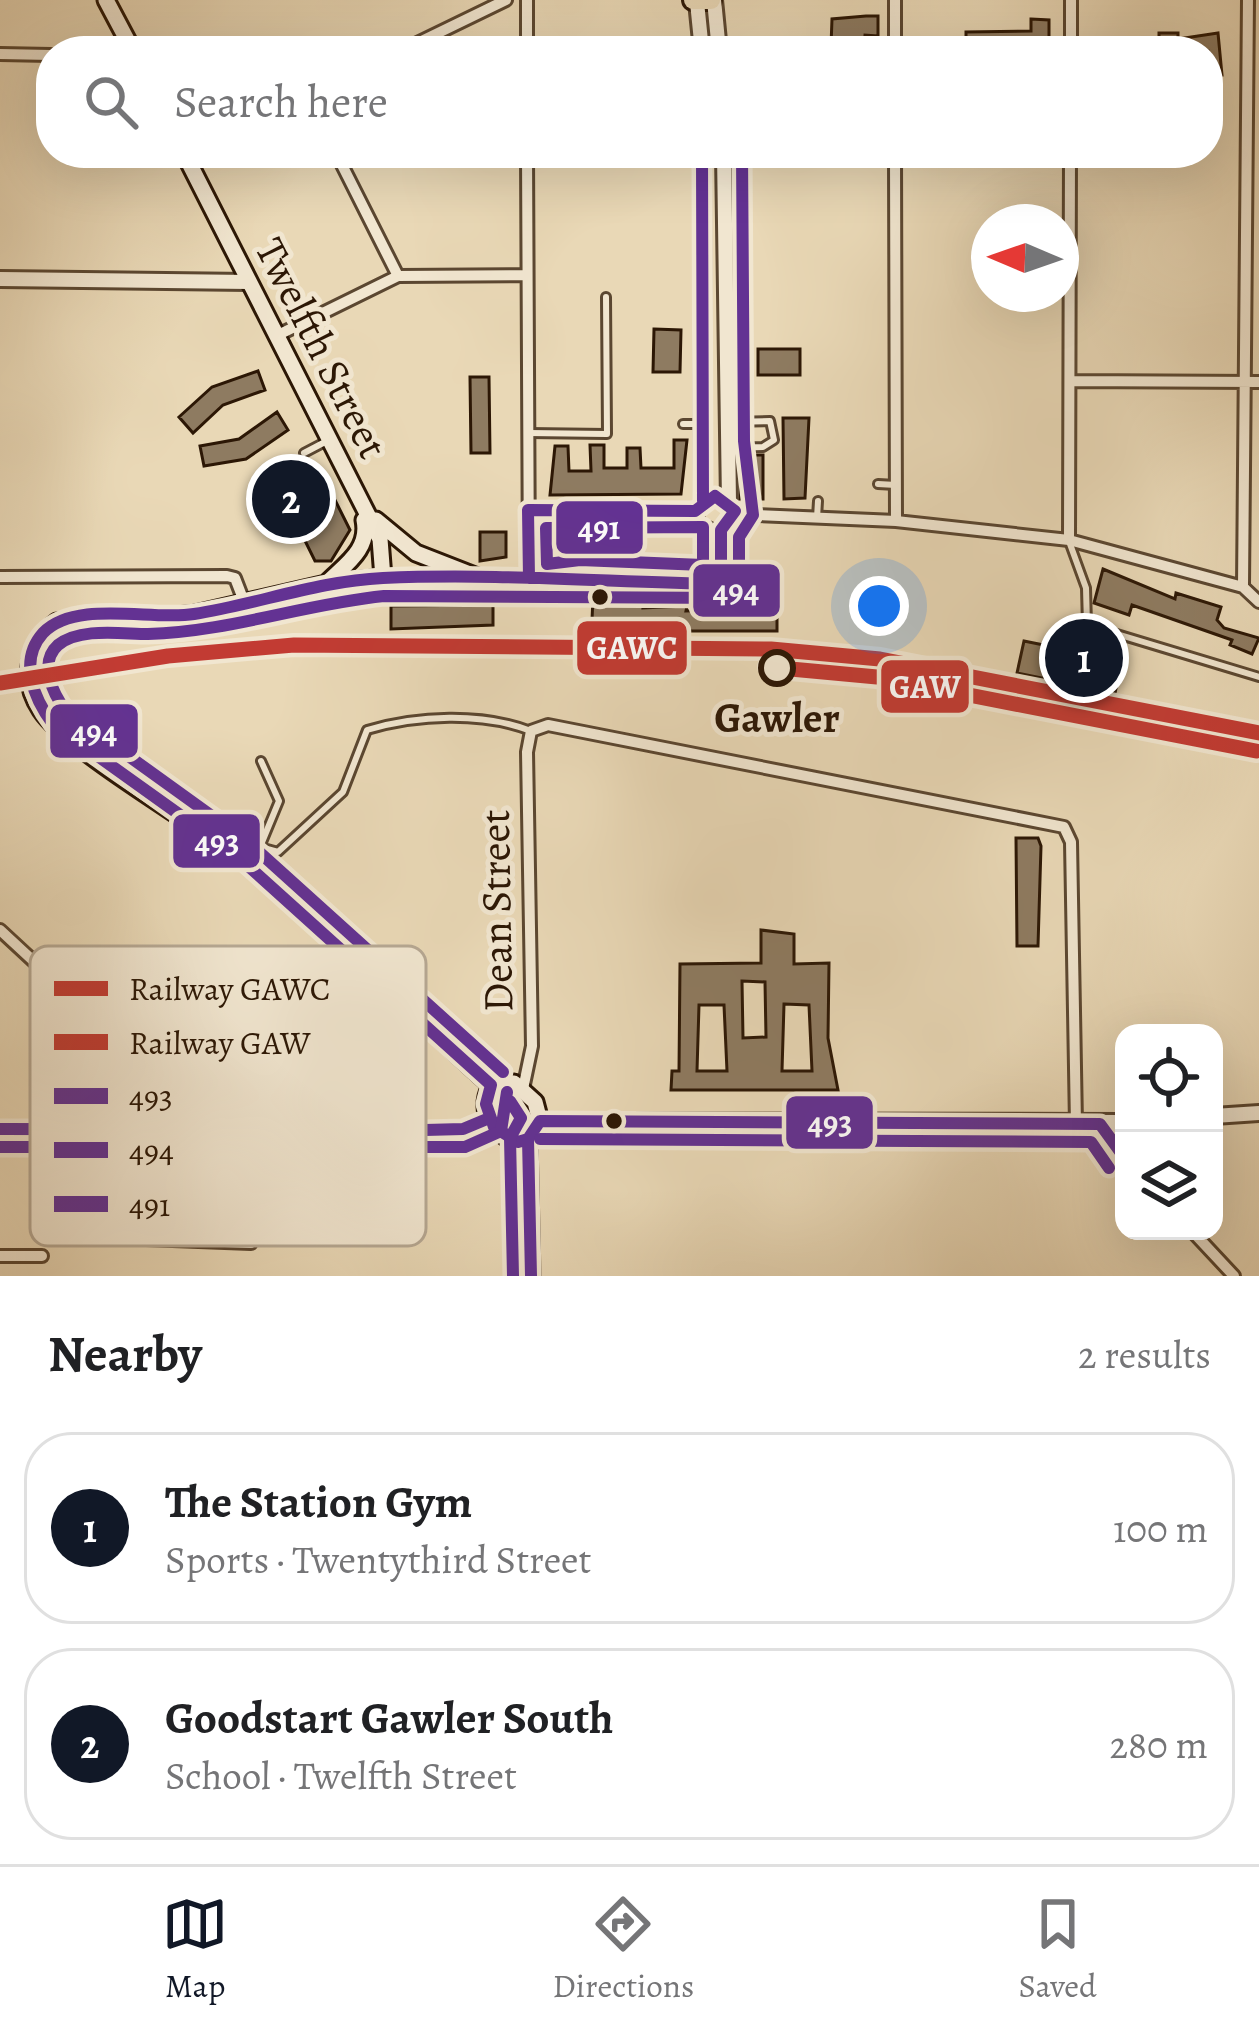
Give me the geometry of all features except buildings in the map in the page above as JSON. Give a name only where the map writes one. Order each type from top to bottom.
[{"type":"main road","points":[[106,0],[121,36]]},
{"type":"main road","points":[[695,1],[712,0]]},
{"type":"main road","name":"Twelfth Street","points":[[192,168],[380,538],[383,578]]},
{"type":"main road","points":[[361,505],[400,544],[480,578]]},
{"type":"main road","points":[[326,584],[359,552],[367,532],[361,505]]},
{"type":"main road","points":[[336,946],[249,867],[66,734],[36,702],[29,660],[44,632],[57,622],[190,615],[326,584],[383,578]]},
{"type":"main road","points":[[426,1027],[490,1085]]},
{"type":"main road","points":[[490,1085],[506,1080],[523,1089],[535,1102],[540,1121],[528,1139],[531,1276]]},
{"type":"main road","points":[[490,1085],[484,1100],[487,1119],[508,1138],[528,1139]]},
{"type":"street","points":[[432,36],[506,0]]},
{"type":"street","points":[[527,0],[527,36]]},
{"type":"street","points":[[712,0],[717,36]]},
{"type":"street","points":[[895,0],[895,36]]},
{"type":"street","points":[[1071,0],[1071,36]]},
{"type":"street","points":[[1243,587],[1248,0]]},
{"type":"street","points":[[695,1],[700,36]]},
{"type":"street","points":[[0,54],[36,55]]},
{"type":"street","points":[[344,168],[398,276]]},
{"type":"street","points":[[383,578],[529,578],[527,168]]},
{"type":"street","points":[[702,168],[699,506],[705,528],[722,530],[732,508],[726,445],[732,395],[725,340],[724,168]]},
{"type":"street","points":[[895,168],[896,521]]},
{"type":"street","points":[[1069,540],[1070,168]]},
{"type":"street","points":[[276,336],[398,276],[527,275]]},
{"type":"street","points":[[0,279],[249,281]]},
{"type":"street","points":[[1070,382],[1259,382]]},
{"type":"street","points":[[528,510],[699,506],[715,496],[732,508],[1069,540],[1243,587],[1259,602]]},
{"type":"street","points":[[0,578],[227,576],[235,578],[245,604]]},
{"type":"street","points":[[530,731],[548,725],[612,735],[1064,826],[1071,842],[1076,1124]]},
{"type":"street","name":"Dean Street","points":[[523,1089],[532,1046],[530,731]]},
{"type":"street","points":[[0,930],[30,958]]},
{"type":"street","points":[[1223,1115],[1259,1113]]},
{"type":"street","points":[[426,1129],[463,1129],[487,1119]]},
{"type":"street","points":[[540,1121],[1115,1123]]},
{"type":"street","points":[[1100,1124],[1115,1145]]},
{"type":"street","points":[[0,1129],[30,1129]]},
{"type":"street","points":[[1200,1240],[1234,1276]]},
{"type":"street","points":[[0,1256],[42,1256]]},
{"type":"lane","points":[[528,433],[607,434],[606,297]]},
{"type":"lane","points":[[703,340],[725,340]]},
{"type":"lane","points":[[703,442],[763,447],[774,440],[770,421],[726,422]]},
{"type":"lane","points":[[682,424],[703,424]]},
{"type":"lane","points":[[304,453],[328,440]]},
{"type":"lane","points":[[878,484],[896,484]]},
{"type":"lane","points":[[817,518],[818,501]]},
{"type":"lane","points":[[702,583],[705,528]]},
{"type":"lane","points":[[529,578],[541,583],[572,578],[722,584],[722,530]]},
{"type":"lane","points":[[1069,540],[1085,588],[1087,625],[1259,677]]},
{"type":"lane","points":[[260,847],[278,852],[343,792],[367,730],[392,722],[498,718],[530,731]]},
{"type":"lane","points":[[249,867],[279,801],[261,761]]},
{"type":"rail line","name":"GAWC","points":[[0,683],[168,656],[294,645],[771,649],[880,659],[1259,733]]},
{"type":"rail line","name":"GAW","points":[[769,667],[877,677],[1256,751]]},
{"type":"transit line","name":"493","points":[[702,168],[703,501]]},
{"type":"transit line","name":"494","points":[[363,946],[248,842],[66,711],[52,687],[48,669],[52,652],[78,636],[178,632],[384,596],[732,598],[739,586],[739,537],[753,515],[744,441],[742,168]]},
{"type":"transit line","name":"493","points":[[337,946],[236,855],[53,724],[32,680],[35,644],[57,623],[75,617],[194,614],[359,580],[467,577],[721,584],[721,530],[735,511],[715,496],[695,511],[528,510],[529,578]]},
{"type":"transit line","name":"491","points":[[703,527],[703,565],[580,560],[547,564],[546,528],[703,527]]},
{"type":"transit line","name":"494","points":[[426,1003],[503,1072]]},
{"type":"transit line","name":"493","points":[[426,1026],[491,1085],[486,1104],[494,1127],[518,1142],[528,1139]]},
{"type":"transit line","name":"494","points":[[426,1147],[465,1147],[501,1131],[507,1092]]},
{"type":"transit line","name":"494","points":[[510,1101],[521,1118],[510,1138],[513,1276]]},
{"type":"transit line","name":"493","points":[[426,1130],[463,1129],[487,1119]]},
{"type":"transit line","name":"493","points":[[528,1139],[540,1121],[1100,1124],[1115,1145]]},
{"type":"transit line","name":"493","points":[[0,1129],[30,1129]]},
{"type":"transit line","name":"493","points":[[528,1139],[531,1276]]},
{"type":"transit line","name":"494","points":[[540,1139],[1091,1142],[1109,1168]]},
{"type":"transit line","name":"494","points":[[0,1147],[30,1147]]},
{"type":"place","name":"Goodstart Gawler South","points":[[291,499]]},
{"type":"place","name":"The Station Gym","points":[[1084,658]]},
{"type":"place","name":"Gawler","points":[[777,668]]}]
